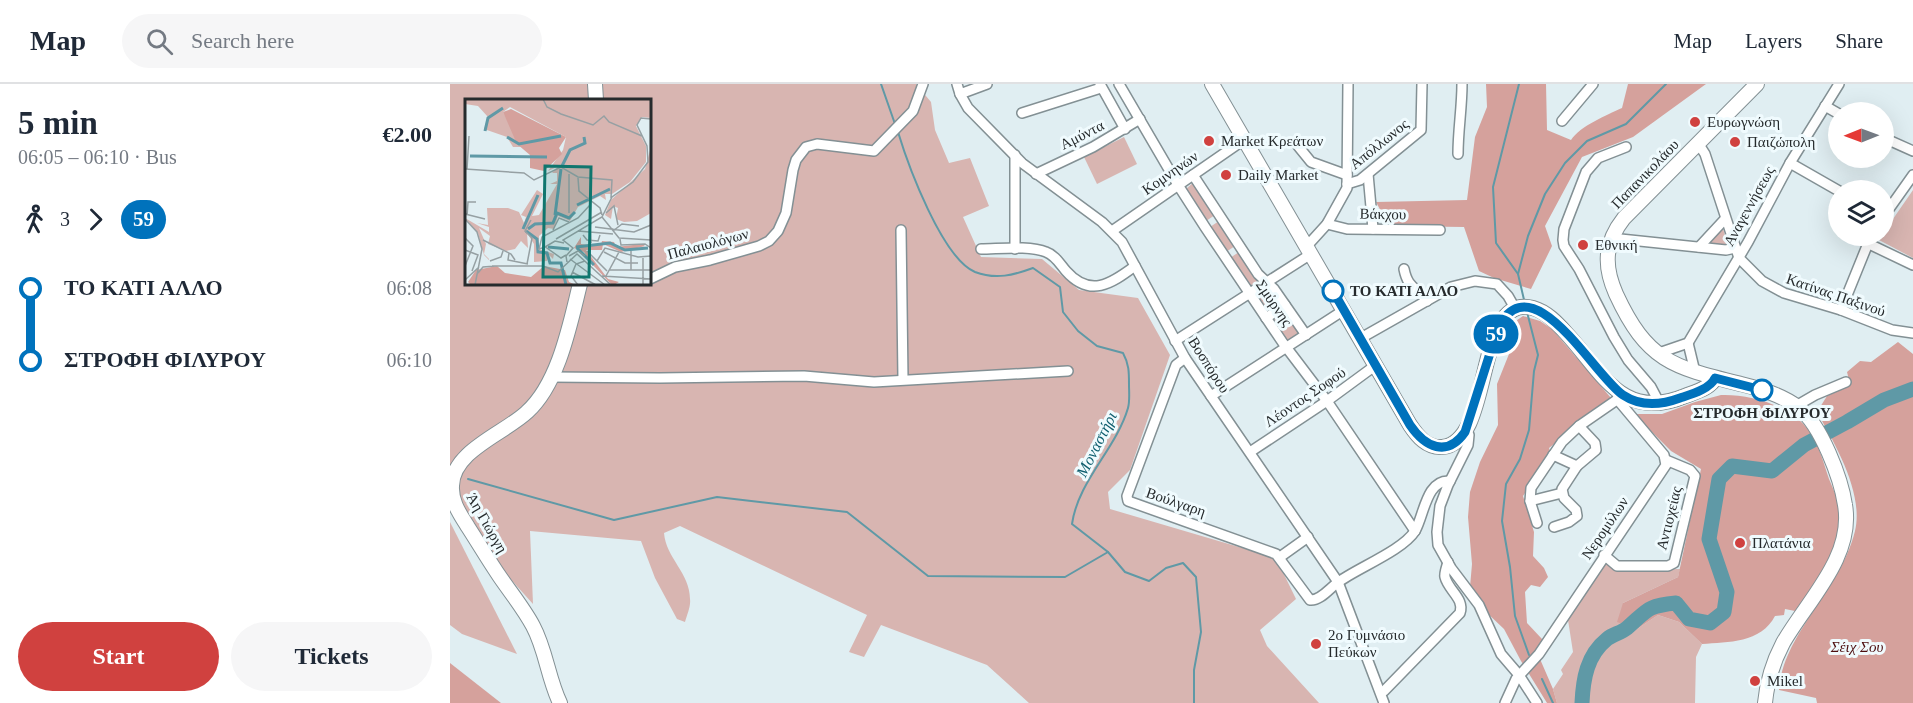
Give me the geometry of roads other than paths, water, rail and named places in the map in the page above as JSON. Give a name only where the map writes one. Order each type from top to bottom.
[{"type":"main road","points":[[595,84],[596,99]]},
{"type":"main road","points":[[1212,84],[1410,425],[1427,444],[1435,447],[1449,446],[1460,438],[1466,429],[1498,328],[1504,318],[1523,309],[1543,312],[1559,325],[1620,397],[1647,404],[1660,404],[1700,390],[1712,384],[1715,378]]},
{"type":"main road","name":"Παπανικολάου","points":[[1757,84],[1630,212],[1611,238],[1606,258],[1610,280],[1633,327],[1656,354],[1671,363],[1695,372],[1768,392],[1796,406],[1815,426],[1832,464],[1845,505],[1844,538],[1825,578],[1779,650],[1770,675],[1765,703]]},
{"type":"main road","name":"Άη Γιώργη","points":[[560,703],[532,626],[458,510],[452,486],[454,473],[462,460],[529,411],[540,398],[551,377],[569,326],[580,285]]},
{"type":"street","name":"Παλαιολόγων","points":[[651,279],[675,267],[710,260],[769,241],[776,235],[784,218],[793,170],[803,150],[809,145],[818,144],[874,151],[913,111],[923,84]]},
{"type":"street","name":"Βοσπόρου","points":[[957,84],[968,108],[1014,155],[1112,231],[1125,247],[1185,358],[1338,582],[1383,696]]},
{"type":"street","points":[[960,94],[987,84]]},
{"type":"street","name":"Σμύρνης","points":[[1119,84],[1178,185],[1225,257],[1415,531]]},
{"type":"street","points":[[1175,341],[1267,282],[1309,250],[1327,224],[1346,191],[1348,84]]},
{"type":"street","name":"Απόλλωνος","points":[[1347,180],[1359,181],[1421,130],[1422,84]]},
{"type":"street","points":[[1458,154],[1462,84]]},
{"type":"street","points":[[1562,121],[1593,84]]},
{"type":"street","name":"Αναγεννήσεως","points":[[1688,344],[1790,163],[1839,84]]},
{"type":"street","points":[[1022,113],[1100,86],[1125,129]]},
{"type":"street","name":"Αμύντα","points":[[1036,174],[1125,129],[1140,119]]},
{"type":"street","name":"Κομνηνών","points":[[1112,231],[1245,140]]},
{"type":"street","points":[[1894,142],[1913,151]]},
{"type":"street","name":"Κατίνας Παξινού","points":[[1698,143],[1705,154],[1738,258],[1762,281],[1778,291],[1841,310],[1892,330],[1913,333]]},
{"type":"street","points":[[1298,146],[1311,162],[1347,180]]},
{"type":"street","points":[[1626,147],[1598,158],[1589,168],[1569,216],[1563,240],[1564,246],[1580,268],[1614,338],[1628,360],[1651,387],[1660,404]]},
{"type":"street","points":[[1014,155],[1015,249]]},
{"type":"street","points":[[1790,163],[1828,185]]},
{"type":"street","points":[[1368,174],[1373,229]]},
{"type":"street","points":[[1193,175],[1258,274],[1286,305],[1306,335]]},
{"type":"street","points":[[1894,202],[1913,175]]},
{"type":"street","points":[[1205,226],[1220,216]]},
{"type":"street","points":[[1699,247],[1725,219]]},
{"type":"street","name":"Βάκχου","points":[[1327,224],[1339,228],[1440,230]]},
{"type":"street","points":[[901,230],[903,379]]},
{"type":"street","points":[[1611,238],[1726,250],[1735,248]]},
{"type":"street","points":[[1225,257],[1240,246]]},
{"type":"street","points":[[1841,310],[1866,246]]},
{"type":"street","points":[[1881,246],[1913,265]]},
{"type":"street","points":[[981,249],[1039,250],[1050,253],[1075,281],[1084,285],[1109,283],[1136,266]]},
{"type":"street","points":[[1404,269],[1409,284],[1427,301]]},
{"type":"street","points":[[1361,338],[1457,285],[1471,281],[1489,281],[1501,287],[1523,309]]},
{"type":"street","points":[[1266,318],[1286,305]]},
{"type":"street","points":[[1211,396],[1344,310]]},
{"type":"street","points":[[1656,354],[1688,344],[1695,372]]},
{"type":"street","name":"Βούλγαρη","points":[[1185,358],[1176,365],[1127,496],[1128,501],[1231,537],[1280,557]]},
{"type":"street","name":"Λέοντος Σοφού","points":[[1250,452],[1376,365]]},
{"type":"street","points":[[551,377],[804,376],[870,382],[1068,370]]},
{"type":"street","points":[[1796,406],[1846,382]]},
{"type":"street","points":[[1537,524],[1530,501],[1531,488],[1562,442],[1579,426],[1620,397],[1666,460]]},
{"type":"street","points":[[1554,527],[1569,522],[1576,516],[1576,510],[1562,493],[1563,487],[1577,466],[1595,452],[1596,448],[1595,443],[1579,426]]},
{"type":"street","points":[[1466,429],[1469,443],[1440,506],[1437,537],[1440,549],[1479,605],[1501,654],[1519,675],[1537,703]]},
{"type":"street","points":[[1553,455],[1577,466]]},
{"type":"street","name":"Νερομύλων","points":[[1504,703],[1519,675],[1539,654],[1663,470],[1666,460]]},
{"type":"street","name":"Αντιοχείας","points":[[1605,555],[1617,566],[1668,566],[1674,563],[1695,476],[1690,470],[1666,460]]},
{"type":"street","points":[[1308,537],[1280,557],[1310,600],[1316,600],[1338,582],[1402,544],[1415,531],[1432,490],[1441,482],[1450,481]]},
{"type":"street","points":[[1530,501],[1562,493]]},
{"type":"street","points":[[1383,696],[1461,609],[1460,602],[1445,579],[1448,562]]},
{"type":"waterway","name":"Μοναστήρι","points":[[881,84],[895,124]]},
{"type":"waterway","points":[[1518,274],[1496,243],[1493,187],[1519,84]]},
{"type":"waterway","points":[[1525,304],[1518,274],[1528,236],[1545,194],[1565,163],[1587,141],[1626,124],[1666,84]]},
{"type":"waterway","name":"Μοναστήρι","points":[[898,132],[928,209],[950,249],[963,263],[975,272],[990,276],[1012,274],[1033,268],[1060,287],[1063,312],[1078,331],[1097,346],[1123,353],[1129,372],[1128,408],[1115,437],[1089,479],[1076,508],[1072,524],[1108,552],[1125,572],[1149,581],[1166,568],[1183,563],[1196,577],[1201,632],[1194,670],[1194,703]]},
{"type":"waterway","points":[[1527,312],[1538,355],[1534,371],[1529,430],[1520,459],[1506,484],[1502,521],[1515,616],[1529,655]]},
{"type":"waterway","points":[[1582,703],[1587,668],[1595,652],[1607,639],[1625,630],[1648,610],[1676,603],[1689,619],[1710,623],[1724,612],[1727,592],[1709,539],[1719,479],[1732,466],[1772,471],[1804,445],[1884,400],[1913,389]]},
{"type":"waterway","points":[[468,479],[614,520],[717,497],[847,512],[928,576],[1065,577],[1108,552]]},
{"type":"waterway","points":[[1542,679],[1553,703]]},
{"type":"place","name":"Ευρωγνώση","points":[[1695,122]]},
{"type":"place","name":"Market Κρεάτων","points":[[1209,141]]},
{"type":"place","name":"Παιζώπολη","points":[[1735,142]]},
{"type":"place","name":"Daily Market","points":[[1226,175]]},
{"type":"place","name":"Εθνική","points":[[1583,245]]},
{"type":"place","name":"ΤΟ ΚΑΤΙ ΑΛΛΟ","points":[[1333,291]]},
{"type":"place","name":"ΣΤΡΟΦΗ ΦΙΛΥΡΟΥ","points":[[1762,390]]},
{"type":"place","name":"Πλατάνια","points":[[1740,543]]},
{"type":"place","name":"2ο Γυμνάσιο Πεύκων","points":[[1316,644]]},
{"type":"place","name":"Mikel","points":[[1755,681]]},
{"type":"park label","name":"Σέιχ Σου","points":[[1857,647]]}]
